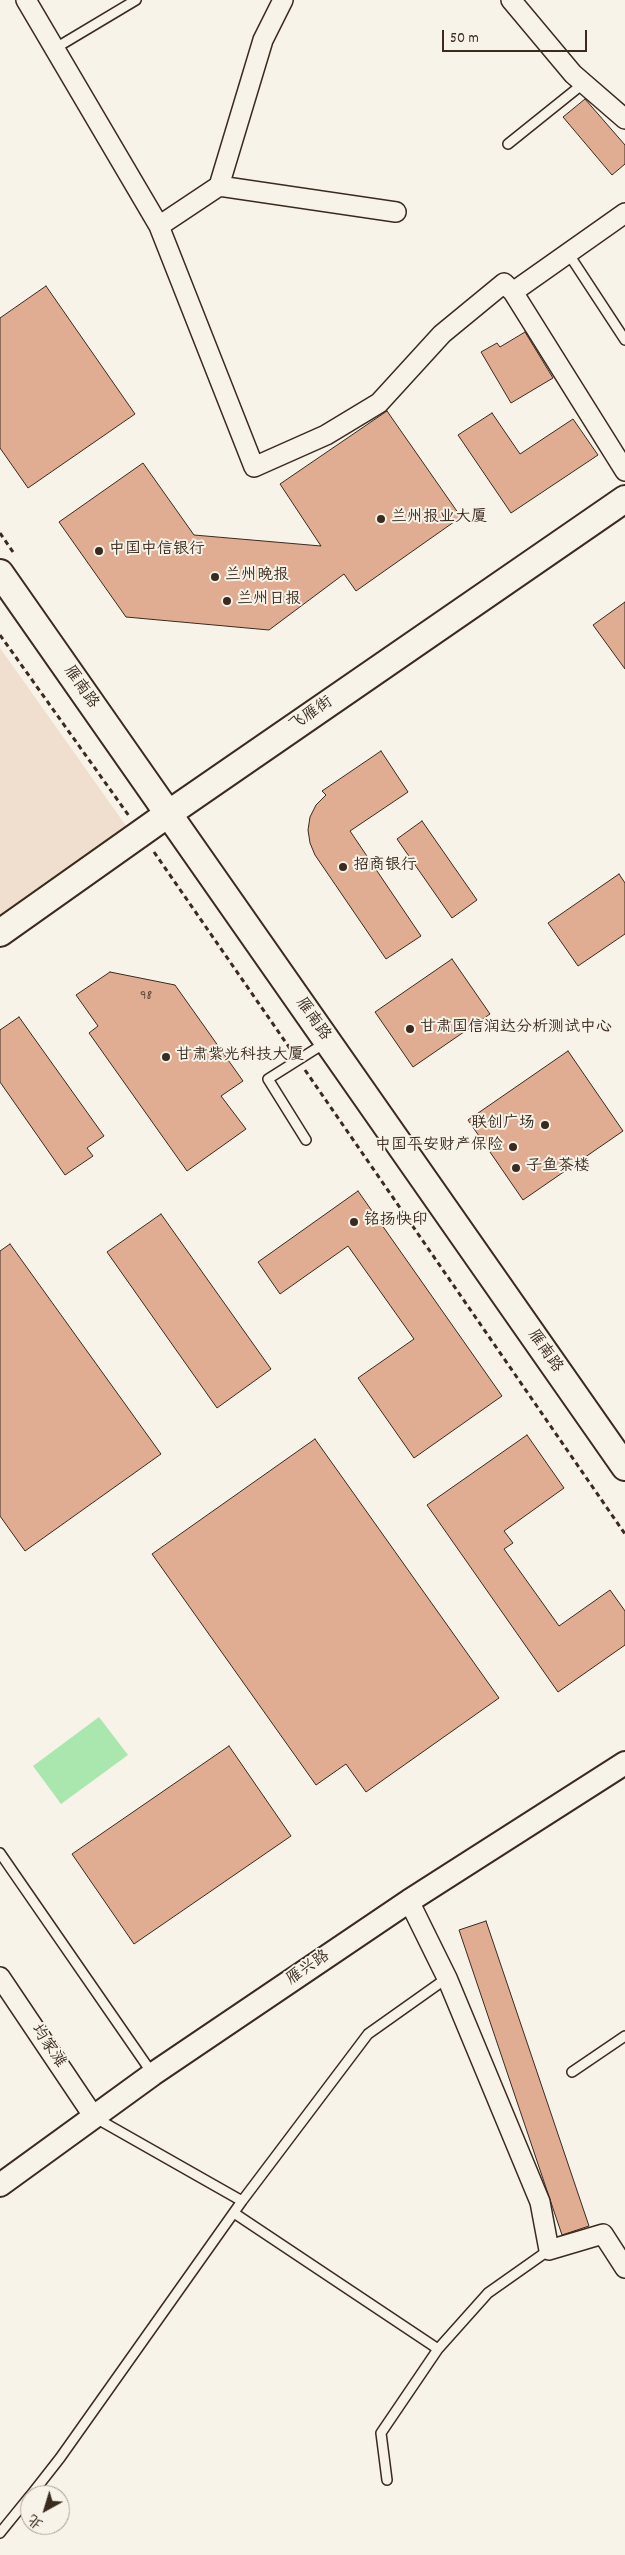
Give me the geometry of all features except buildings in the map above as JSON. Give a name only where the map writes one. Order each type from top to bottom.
[{"type":"main road","name":"飞雁街","points":[[0,932],[141,832],[625,500]]},
{"type":"main road","name":"雁南路","points":[[0,573],[625,1467]]},
{"type":"street","points":[[26,0],[159,226],[254,467],[326,434],[379,402],[442,334],[504,283],[513,292],[625,471]]},
{"type":"street","points":[[159,226],[219,186],[263,40],[283,0]]},
{"type":"street","points":[[511,0],[573,74],[625,119]]},
{"type":"street","points":[[219,186],[396,212]]},
{"type":"street","points":[[513,292],[625,213]]},
{"type":"street","name":"雁兴路","points":[[0,2185],[153,2074],[409,1901],[625,1763]]},
{"type":"street","points":[[409,1901],[447,1978],[540,2202],[549,2250],[603,2234],[625,2268]]},
{"type":"street","name":"均家滩","points":[[0,1977],[94,2117]]},
{"type":"lane","points":[[54,49],[136,0]]},
{"type":"lane","points":[[508,144],[584,83]]},
{"type":"lane","points":[[568,253],[625,340]]},
{"type":"lane","points":[[306,1140],[268,1079],[327,1041]]},
{"type":"lane","points":[[0,1853],[153,2074]]},
{"type":"lane","points":[[38,2485],[60,2458],[242,2202],[368,2034],[447,1978]]},
{"type":"lane","points":[[572,2072],[625,2036]]},
{"type":"lane","points":[[94,2117],[242,2202]]},
{"type":"lane","points":[[234,2213],[438,2350]]},
{"type":"lane","points":[[387,2480],[381,2433],[438,2350],[488,2293],[549,2250]]},
{"type":"lane","points":[[0,2533],[20,2508]]},
{"type":"path","points":[[0,636],[141,832],[625,1534]]},
{"type":"shaded area","points":[[0,648],[129,830],[0,922]]},
{"type":"green space","points":[[99,1717],[128,1755],[61,1804],[33,1766]]},
{"type":"place","name":"兰州报业大厦","points":[[381,519]]},
{"type":"place","name":"中国中信银行","points":[[99,551]]},
{"type":"place","name":"兰州晚报","points":[[215,577]]},
{"type":"place","name":"兰州日报","points":[[227,601]]},
{"type":"place","name":"招商银行","points":[[343,867]]},
{"type":"place","name":"甘肃国信润达分析测试中心","points":[[410,1029]]},
{"type":"place","name":"甘肃紫光科技大厦","points":[[166,1057]]},
{"type":"place","name":"联创广场","points":[[545,1125]]},
{"type":"place","name":"中国平安财产保险","points":[[513,1147]]},
{"type":"place","name":"子鱼茶楼","points":[[516,1168]]},
{"type":"place","name":"铭扬快印","points":[[354,1222]]}]
